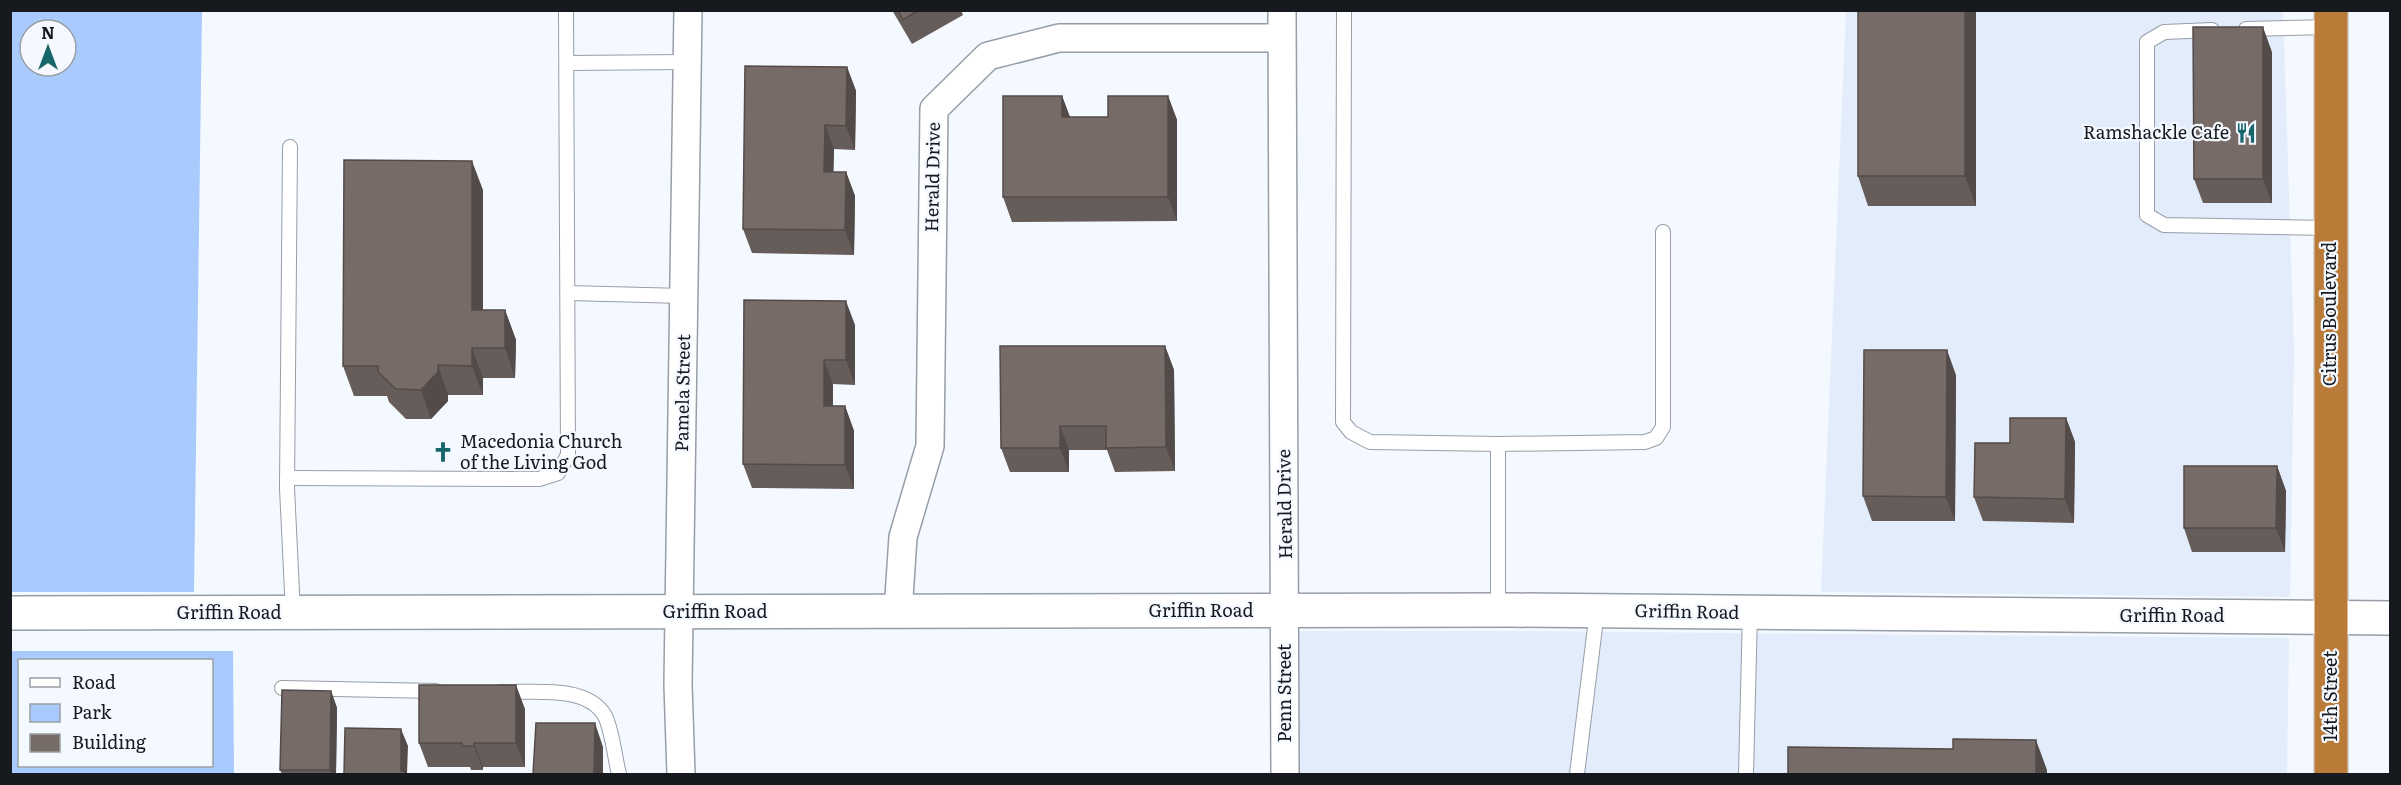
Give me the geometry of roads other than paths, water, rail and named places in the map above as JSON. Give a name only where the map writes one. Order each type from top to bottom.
[{"type":"highway","name":"Citrus Boulevard","points":[[2330,618],[2331,19]]},
{"type":"highway","name":"14th Street","points":[[2330,618],[2331,774]]},
{"type":"street","name":"Pamela Street","points":[[681,774],[678,684],[688,10]]},
{"type":"street","name":"Herald Drive","points":[[1282,10],[1286,611]]},
{"type":"street","name":"Herald Drive","points":[[898,612],[903,537],[930,446],[934,109],[988,56],[1059,38],[1281,38]]},
{"type":"street","name":"Griffin Road","points":[[10,614],[1498,610],[2391,618]]},
{"type":"street","name":"Penn Street","points":[[1285,774],[1286,611]]},
{"type":"lane","points":[[287,478],[539,479],[558,473],[568,455],[566,10]]},
{"type":"lane","points":[[1344,10],[1343,422],[1351,432],[1370,442],[1498,444],[1645,442],[1656,438],[1663,427],[1663,232]]},
{"type":"lane","points":[[2330,228],[2164,225],[2147,215],[2147,42],[2164,32],[2230,30],[2331,19]]},
{"type":"lane","points":[[567,63],[687,62]]},
{"type":"lane","points":[[290,147],[287,478],[293,613]]},
{"type":"lane","points":[[568,293],[684,296]]},
{"type":"lane","points":[[1498,444],[1498,610]]},
{"type":"lane","points":[[1577,774],[1597,611]]},
{"type":"lane","points":[[1746,774],[1750,612]]},
{"type":"lane","points":[[282,688],[447,691]]},
{"type":"lane","points":[[483,692],[566,694],[587,699],[604,715],[619,774]]},
{"type":"place","name":"Ramshackle Cafe","points":[[2246,133]]},
{"type":"place","name":"Macedonia Church of the Living God","points":[[443,452]]}]
